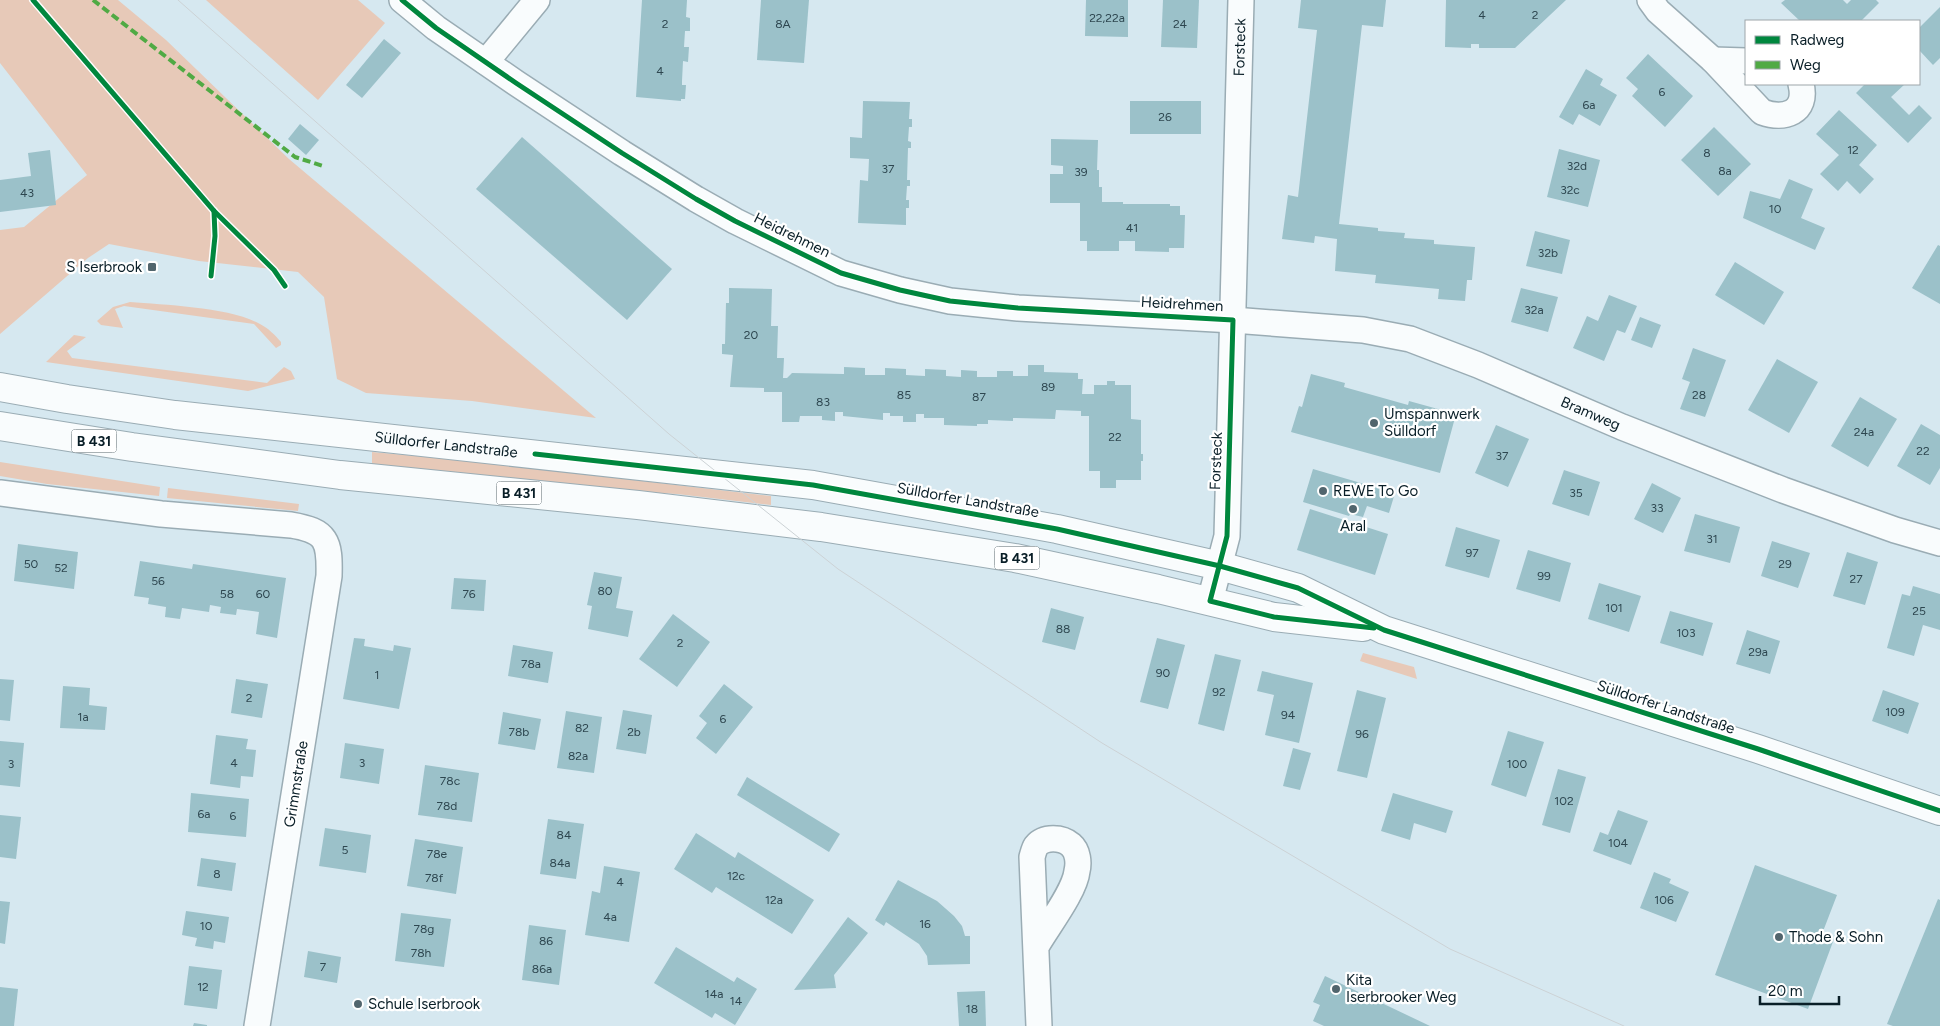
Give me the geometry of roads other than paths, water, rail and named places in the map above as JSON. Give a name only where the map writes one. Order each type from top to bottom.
[{"type":"main road","name":"Sülldorfer Landstraße","points":[[0,387],[175,415],[812,485],[1057,528],[1220,566],[1298,588],[1384,630],[1758,749],[1940,811]]},
{"type":"main road","name":"Sülldorfer Landstraße","points":[[0,426],[169,452],[340,475],[646,506],[821,527],[1015,558],[1274,617],[1384,630]]},
{"type":"street","name":"Heidrehmen","points":[[402,0],[436,28],[622,153],[735,221],[841,273],[900,290],[950,301],[1018,308],[1233,320]]},
{"type":"street","points":[[486,62],[537,0]]},
{"type":"street","name":"Forsteck","points":[[1210,601],[1227,536],[1241,0]]},
{"type":"street","points":[[1650,0],[1658,11],[1713,60],[1762,112],[1772,116],[1785,116],[1795,111],[1801,100],[1800,85]]},
{"type":"street","points":[[1713,60],[1745,61]]},
{"type":"street","name":"Bramweg","points":[[1233,320],[1363,330],[1410,339],[1478,365],[1622,427],[1783,490],[1895,530],[1940,543]]},
{"type":"street","name":"Grimmstraße","points":[[0,492],[161,514],[291,525],[318,533],[326,541],[330,555],[329,576],[256,1026]]},
{"type":"street","points":[[1036,945],[1039,1026]]},
{"type":"tram line","points":[[178,0],[669,434],[838,569],[1102,743],[1450,949],[1624,1026]]},
{"type":"place","name":"S Iserbrook","points":[[152,267]]},
{"type":"place","name":"Umspannwerk Sülldorf","points":[[1374,423]]},
{"type":"place","name":"REWE To Go","points":[[1323,491]]},
{"type":"place","name":"Aral","points":[[1353,509]]},
{"type":"place","name":"Thode & Sohn","points":[[1779,937]]},
{"type":"place","name":"Kita Iserbrooker Weg","points":[[1336,989]]},
{"type":"place","name":"Schule Iserbrook","points":[[358,1004]]}]
